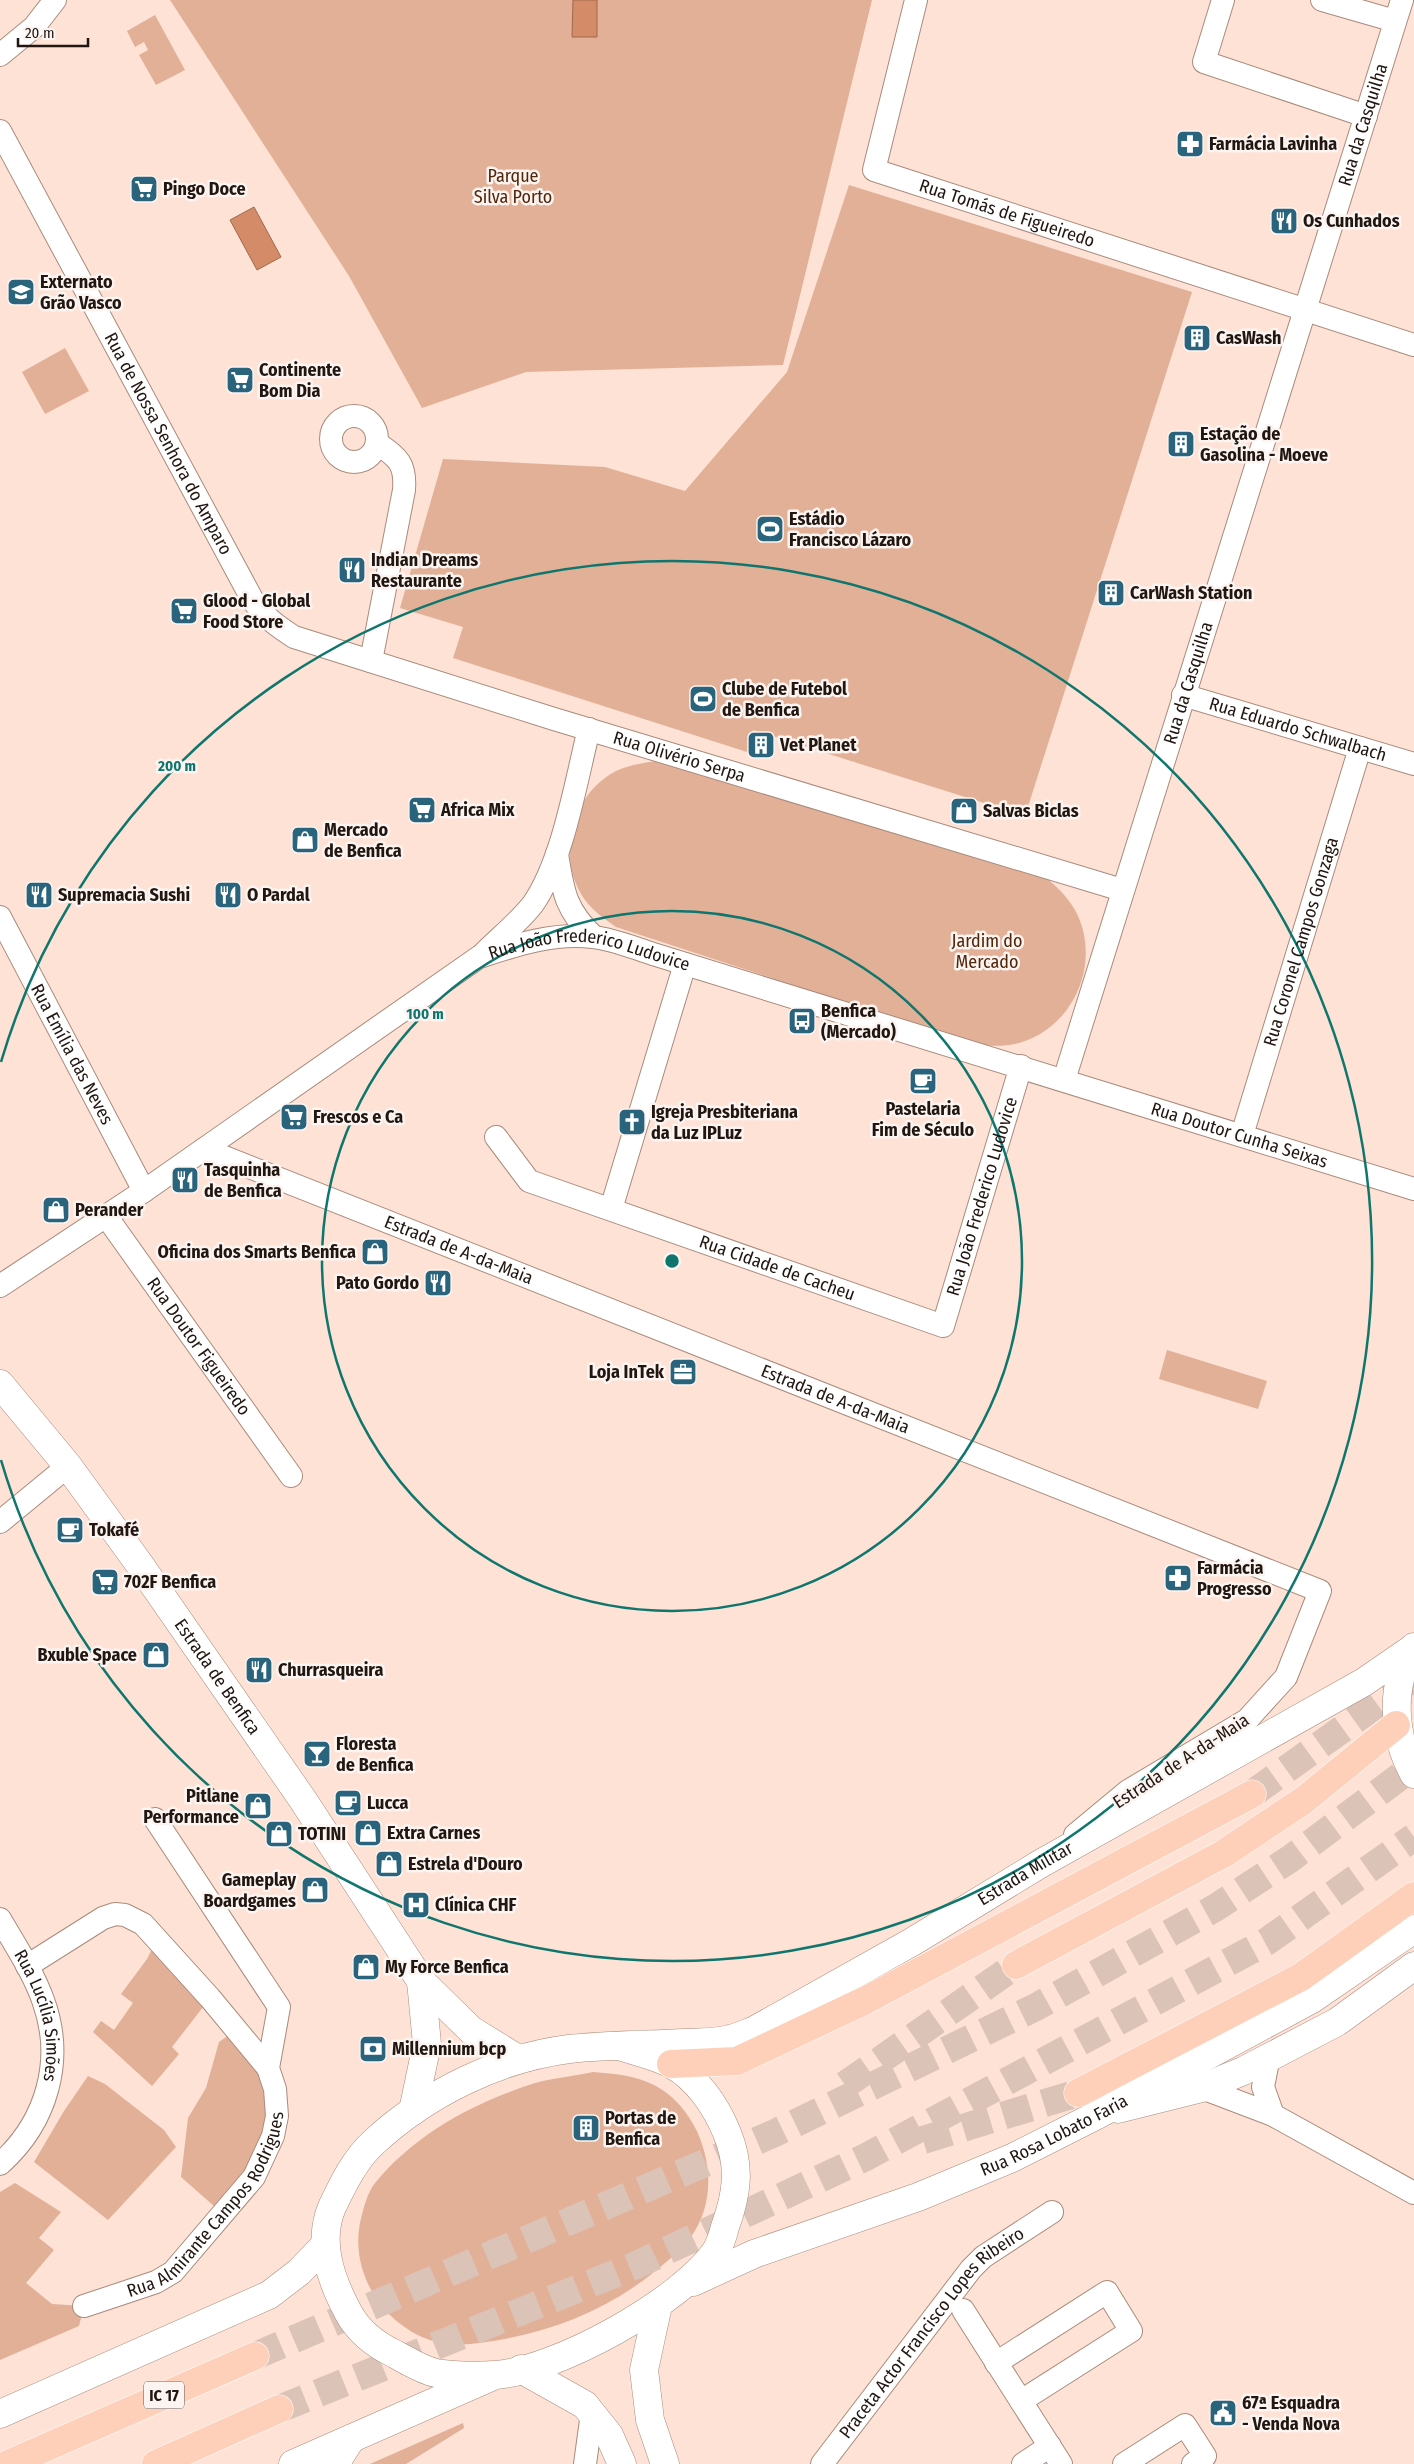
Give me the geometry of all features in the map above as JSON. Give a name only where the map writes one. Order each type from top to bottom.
[{"type":"highway","points":[[1016,1965],[1223,1854],[1304,1800],[1396,1725]]},
{"type":"highway","points":[[671,2064],[737,2061],[763,2049],[866,2000],[1252,1794]]},
{"type":"highway","points":[[1078,2092],[1301,1978],[1414,1896]]},
{"type":"highway","name":"IC 17","points":[[8,2464],[255,2356]]},
{"type":"highway","points":[[156,2464],[280,2409]]},
{"type":"highway","points":[[181,2464],[248,2424]]},
{"type":"highway","points":[[0,2460],[73,2435]]},
{"type":"main road","name":"Estrada de Benfica","points":[[0,1384],[68,1466],[140,1565],[303,1800],[421,1981],[471,2030],[518,2059]]},
{"type":"main road","name":"Estrada Militar","points":[[508,2372],[436,2372],[389,2351],[355,2325],[333,2278],[325,2245],[326,2225],[331,2210],[356,2164],[372,2143],[413,2111],[468,2079],[518,2059],[570,2049],[728,2040],[755,2030],[912,1942],[1040,1864],[1364,1682],[1413,1648]]},
{"type":"main road","points":[[1413,1648],[1398,1686],[1396,1725],[1404,1756],[1414,1774]]},
{"type":"main road","points":[[1102,2113],[1312,1999],[1414,1929]]},
{"type":"main road","name":"Rua Rosa Lobato Faria","points":[[683,2287],[754,2254],[918,2197],[1012,2158],[1102,2113],[1202,2088],[1336,2022],[1414,1966]]},
{"type":"main road","name":"Estrada de Benfica","points":[[413,2111],[427,2044],[421,1981]]},
{"type":"main road","points":[[293,2464],[508,2372],[545,2362],[593,2342],[658,2305],[683,2287],[718,2248],[736,2199],[733,2146],[720,2116],[699,2087],[671,2064],[622,2047]]},
{"type":"main road","points":[[0,2414],[268,2295],[299,2272],[325,2245]]},
{"type":"main road","points":[[658,2305],[644,2370],[650,2420],[665,2464]]},
{"type":"main road","points":[[508,2372],[585,2405],[609,2435],[622,2464]]},
{"type":"main road","points":[[335,2464],[352,2439]]},
{"type":"street","points":[[5,52],[34,27],[55,0]]},
{"type":"street","name":"Rua Tomás de Figueiredo","points":[[916,0],[874,170],[1305,310]]},
{"type":"street","points":[[1223,0],[1204,62],[1366,116]]},
{"type":"street","points":[[1322,0],[1398,11]]},
{"type":"street","name":"Rua da Casquilha","points":[[1064,1080],[1398,11]]},
{"type":"street","name":"Rua de Nossa Senhora do Amparo","points":[[0,131],[252,599]]},
{"type":"street","points":[[1305,310],[1414,345]]},
{"type":"street","points":[[371,661],[404,490],[405,474],[402,464],[394,455],[377,443]]},
{"type":"street","name":"Rua Olivério Serpa","points":[[252,599],[260,612],[294,637],[589,729],[1122,890]]},
{"type":"street","name":"Rua Eduardo Schwalbach","points":[[1183,695],[1414,764]]},
{"type":"street","points":[[479,957],[532,904],[545,883],[557,854],[589,729]]},
{"type":"street","name":"Rua Coronel Campos Gonzaga","points":[[1242,1136],[1360,748]]},
{"type":"street","points":[[557,854],[562,882],[570,908],[578,922],[594,937]]},
{"type":"street","name":"Rua Emília das Neves","points":[[0,917],[144,1191]]},
{"type":"street","name":"Rua João Frederico Ludovice","points":[[204,1149],[479,957],[521,943],[552,937],[594,937],[1064,1080]]},
{"type":"street","points":[[611,1209],[685,964]]},
{"type":"street","name":"Rua João Frederico Ludovice","points":[[943,1326],[1021,1066]]},
{"type":"street","name":"Rua Doutor Cunha Seixas","points":[[1064,1080],[1414,1189]]},
{"type":"street","name":"Rua Cidade de Cacheu","points":[[496,1137],[529,1181],[943,1326]]},
{"type":"street","points":[[0,1286],[204,1149]]},
{"type":"street","name":"Estrada de A-da-Maia","points":[[204,1149],[1320,1592],[1286,1677],[1247,1720],[1128,1791],[1040,1864]]},
{"type":"street","name":"Rua Doutor Figueiredo","points":[[106,1216],[291,1476]]},
{"type":"street","points":[[0,1522],[68,1466]]},
{"type":"street","name":"Rua Almirante Campos Rodrigues","points":[[155,1820],[280,2007],[268,2068]]},
{"type":"street","name":"Rua Almirante Campos Rodrigues","points":[[27,1966],[103,1918],[115,1914],[135,1918],[197,1983],[268,2068],[274,2090],[277,2116],[274,2136],[254,2177],[173,2272],[156,2282],[84,2306]]},
{"type":"street","name":"Rua Lucília Simões","points":[[0,1919],[27,1966],[43,2000],[49,2022],[53,2054],[50,2087],[38,2114],[23,2138],[0,2164]]},
{"type":"street","points":[[1269,2056],[1263,2087],[1273,2115]]},
{"type":"street","points":[[1202,2088],[1273,2115],[1414,2193]]},
{"type":"street","name":"Praceta Actor Francisco Lopes Ribeiro","points":[[822,2464],[958,2302],[983,2257],[1052,2212]]},
{"type":"street","points":[[996,2363],[1107,2292],[1131,2331],[1021,2401]]},
{"type":"street","points":[[958,2302],[1055,2455],[1023,2464]]},
{"type":"street","points":[[586,2464],[592,2413]]},
{"type":"street","points":[[1124,2464],[1185,2425],[1205,2456],[1193,2464]]},
{"type":"green space","name":"Parque Silva Porto","points":[[170,0],[872,0],[783,365],[526,372],[422,408],[349,276]]},
{"type":"green space","points":[[155,15],[185,70],[156,85],[139,55],[148,50],[144,42],[135,47],[127,31]]},
{"type":"green space","name":"Estádio Francisco Lázaro","points":[[849,185],[1192,292],[1025,816],[753,730],[747,752],[453,658],[463,627],[400,608],[443,459],[605,467],[685,491],[787,372]]},
{"type":"green space","points":[[65,348],[89,391],[45,414],[22,372]]},
{"type":"green space","name":"Jardim do Mercado","points":[[657,761],[1044,876],[1068,900],[1075,910],[1083,929],[1086,949],[1084,969],[1079,988],[1070,1006],[1057,1021],[1041,1033],[1022,1042],[994,1046],[976,1045],[616,927],[599,915],[588,904],[576,883],[571,865],[572,828],[588,795],[601,781],[621,769],[636,764]]},
{"type":"green space","points":[[1167,1350],[1267,1381],[1258,1409],[1159,1379]]},
{"type":"green space","points":[[157,1939],[210,1998],[172,2047],[179,2054],[152,2086],[93,2032],[101,2021],[114,2030],[133,2003],[121,1994],[147,1959]]},
{"type":"green space","points":[[236,2030],[268,2068],[277,2116],[223,2214],[181,2177],[188,2118],[206,2088],[219,2042]]},
{"type":"green space","points":[[593,2072],[639,2079],[654,2085],[672,2097],[687,2114],[698,2133],[705,2154],[708,2176],[707,2198],[701,2219],[690,2238],[680,2250],[640,2283],[599,2307],[556,2326],[510,2338],[466,2344],[440,2343],[415,2334],[386,2311],[374,2296],[360,2261],[358,2242],[360,2223],[372,2187],[391,2165],[409,2149],[448,2121],[469,2110],[535,2083]]},
{"type":"green space","points":[[88,2076],[105,2084],[164,2130],[176,2147],[108,2220],[34,2162],[64,2111]]},
{"type":"green space","points":[[15,2183],[61,2212],[39,2238],[54,2250],[26,2283],[52,2304],[84,2306],[79,2326],[0,2360],[0,2192]]},
{"type":"green space","points":[[463,2423],[464,2428],[406,2464],[370,2464]]},
{"type":"shaded area","points":[[573,0],[597,0],[597,37],[572,37]]},
{"type":"shaded area","points":[[254,207],[281,257],[257,270],[230,220]]},
{"type":"tunnel","points":[[1252,1794],[1413,1678]]},
{"type":"tunnel","points":[[255,2356],[775,2133],[1036,2007],[1215,1908],[1290,1859],[1414,1766]]},
{"type":"tunnel","points":[[279,2409],[634,2266],[866,2157],[1266,1942],[1414,1837]]},
{"type":"tunnel","points":[[845,2085],[1016,1965]]},
{"type":"tunnel","points":[[923,2140],[1078,2093]]},
{"type":"place","name":"Farmácia Lavinha","points":[[1190,144]]},
{"type":"place","name":"Pingo Doce","points":[[144,189]]},
{"type":"place","name":"Os Cunhados","points":[[1284,221]]},
{"type":"place","name":"Externato Grão Vasco","points":[[21,292]]},
{"type":"place","name":"CasWash","points":[[1197,338]]},
{"type":"place","name":"Continente Bom Dia","points":[[240,380]]},
{"type":"place","name":"Estação de Gasolina - Moeve","points":[[1181,444]]},
{"type":"place","name":"Estádio Francisco Lázaro","points":[[770,529]]},
{"type":"place","name":"Indian Dreams Restaurante","points":[[352,570]]},
{"type":"place","name":"CarWash Station","points":[[1111,593]]},
{"type":"place","name":"Glood - Global Food Store","points":[[184,611]]},
{"type":"place","name":"Clube de Futebol de Benfica","points":[[703,699]]},
{"type":"place","name":"Vet Planet","points":[[761,745]]},
{"type":"place","name":"Africa Mix","points":[[422,810]]},
{"type":"place","name":"Salvas Biclas","points":[[964,811]]},
{"type":"place","name":"Mercado de Benfica","points":[[305,840]]},
{"type":"place","name":"Supremacia Sushi","points":[[39,895]]},
{"type":"place","name":"O Pardal","points":[[228,895]]},
{"type":"place","name":"Benfica (Mercado)","points":[[802,1021]]},
{"type":"place","name":"Pastelaria Fim de Século","points":[[923,1081]]},
{"type":"place","name":"Frescos e Ca","points":[[294,1117]]},
{"type":"place","name":"Igreja Presbiteriana da Luz IPLuz","points":[[632,1122]]},
{"type":"place","name":"Tasquinha de Benfica","points":[[185,1180]]},
{"type":"place","name":"Perander","points":[[56,1210]]},
{"type":"place","name":"Oficina dos Smarts Benfica","points":[[375,1252]]},
{"type":"place","name":"Pato Gordo","points":[[438,1283]]},
{"type":"place","name":"Loja InTek","points":[[683,1372]]},
{"type":"place","name":"Tokafé","points":[[70,1530]]},
{"type":"place","name":"Farmácia Progresso","points":[[1178,1578]]},
{"type":"place","name":"702F Benfica","points":[[105,1582]]},
{"type":"place","name":"Bxuble Space","points":[[156,1655]]},
{"type":"place","name":"Churrasqueira","points":[[259,1670]]},
{"type":"place","name":"Floresta de Benfica","points":[[317,1754]]},
{"type":"place","name":"Lucca","points":[[348,1803]]},
{"type":"place","name":"Pitlane Performance","points":[[258,1806]]},
{"type":"place","name":"Extra Carnes","points":[[368,1833]]},
{"type":"place","name":"TOTINI","points":[[279,1834]]},
{"type":"place","name":"Estrela d'Douro","points":[[389,1864]]},
{"type":"place","name":"Gameplay Boardgames","points":[[315,1890]]},
{"type":"place","name":"Clínica CHF","points":[[416,1905]]},
{"type":"place","name":"My Force Benfica","points":[[366,1967]]},
{"type":"place","name":"Millennium bcp","points":[[373,2049]]},
{"type":"place","name":"Portas de Benfica","points":[[586,2128]]},
{"type":"place","name":"67ª Esquadra - Venda Nova","points":[[1223,2413]]}]
